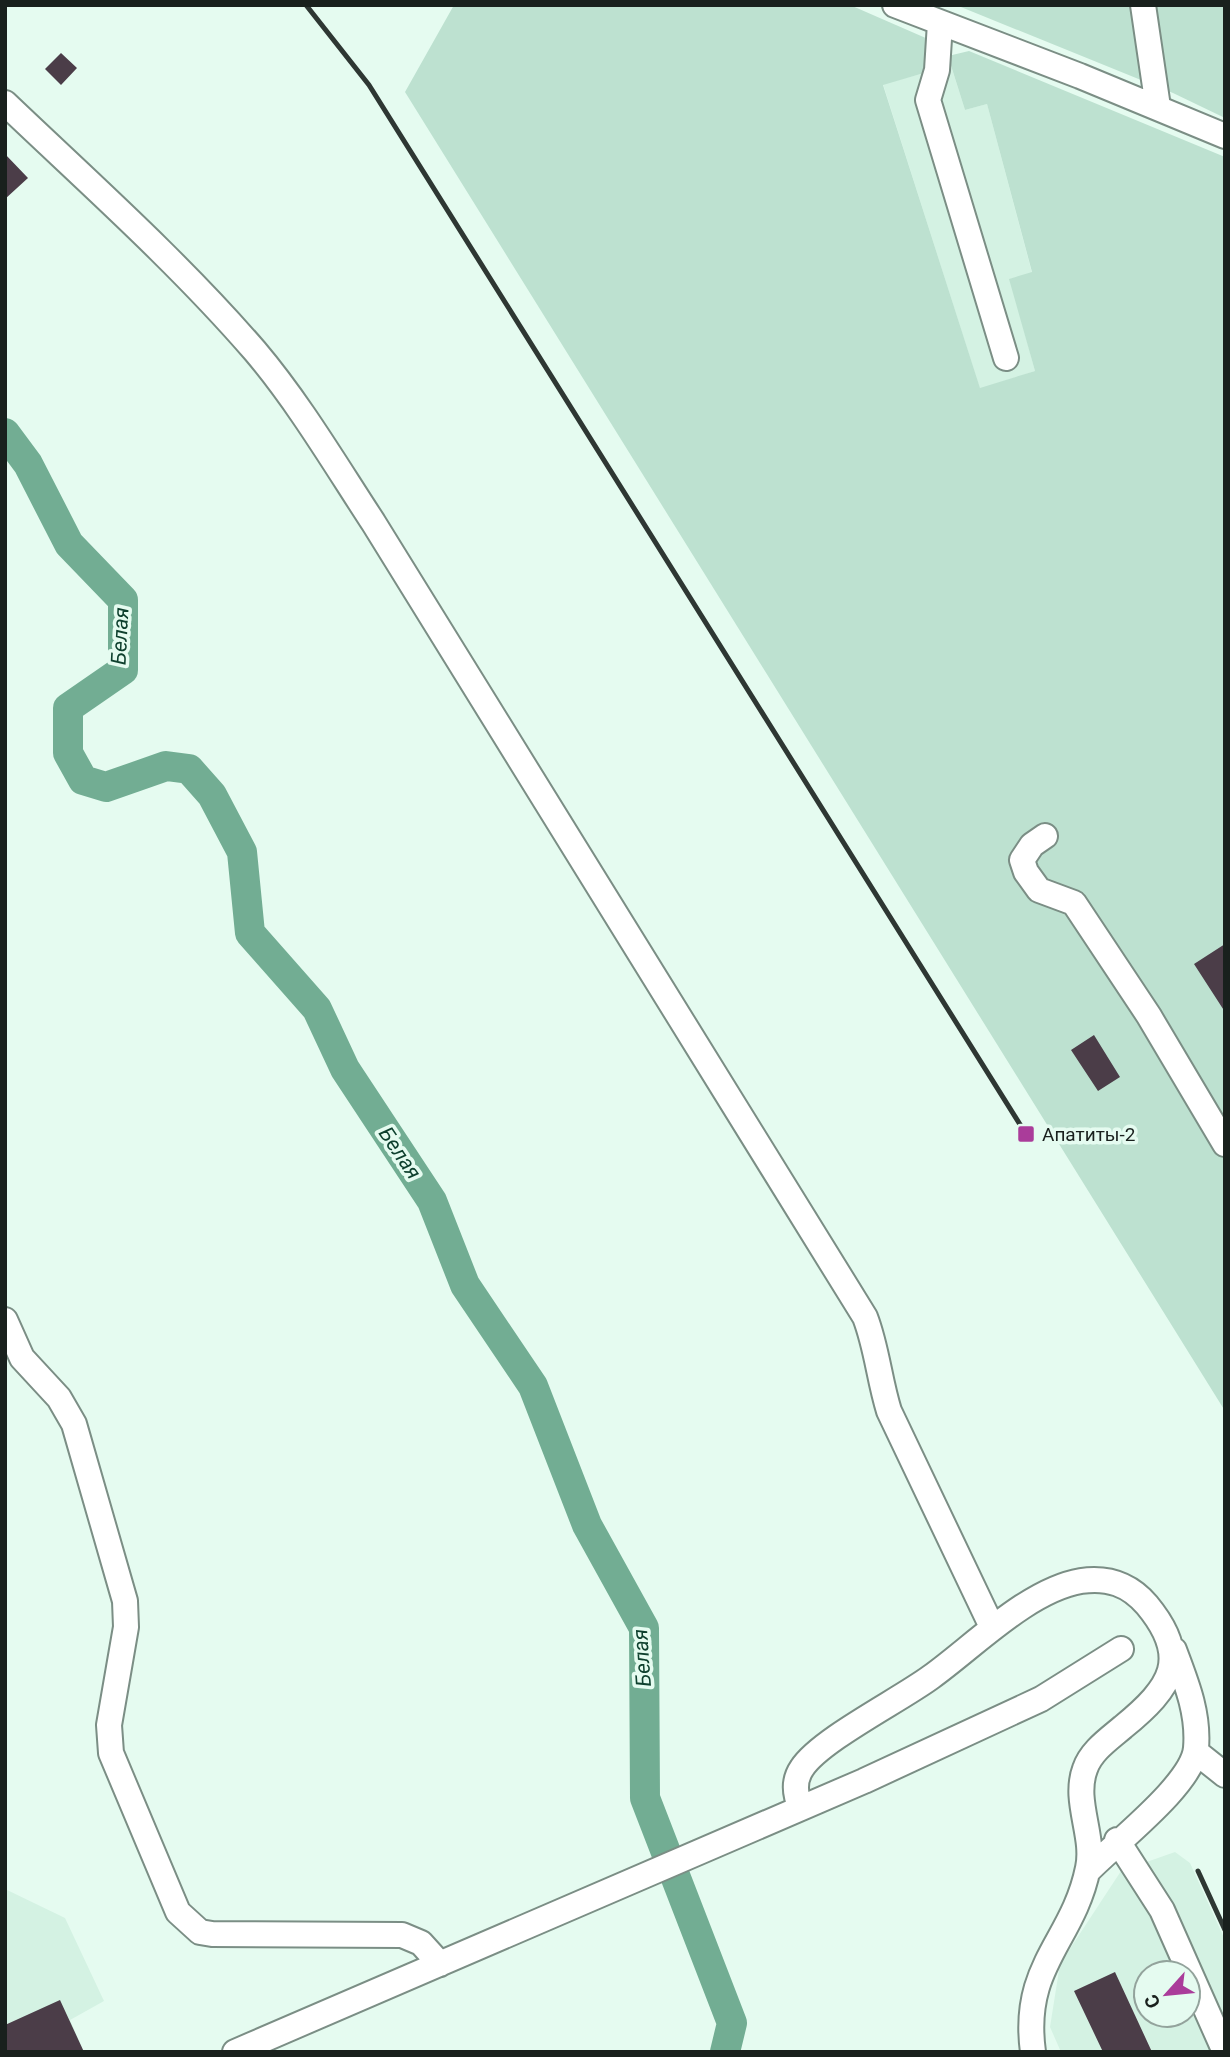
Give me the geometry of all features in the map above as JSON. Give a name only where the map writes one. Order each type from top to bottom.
[{"type":"street","points":[[895,5],[1158,107],[1225,136]]},
{"type":"street","points":[[1143,5],[1158,107]]},
{"type":"street","points":[[940,23],[937,70],[928,100],[1006,358]]},
{"type":"street","points":[[5,103],[186,276],[257,353],[300,411],[373,522],[864,1317],[876,1345],[881,1384],[889,1411],[992,1627]]},
{"type":"street","points":[[1045,836],[1032,845],[1022,860],[1026,872],[1039,890],[1074,903],[1149,1016],[1225,1144]]},
{"type":"street","points":[[5,1320],[22,1358],[59,1398],[80,1440],[128,1616],[109,1725],[111,1753],[178,1912],[200,1932],[212,1934],[402,1935],[421,1944],[440,1964]]},
{"type":"street","points":[[801,1808],[797,1798],[798,1776],[813,1754],[930,1678],[992,1627],[1063,1586],[1080,1581],[1107,1580],[1127,1587],[1146,1604],[1173,1646],[1192,1702],[1196,1723],[1196,1752],[1180,1785],[1117,1840],[1088,1871]]},
{"type":"street","points":[[1033,2052],[1031,2001],[1041,1972],[1074,1909],[1088,1871],[1091,1851],[1081,1787],[1085,1769],[1107,1740],[1156,1696],[1170,1673],[1173,1646]]},
{"type":"street","points":[[235,2052],[801,1808],[1041,1699],[1121,1649]]},
{"type":"street","points":[[1196,1752],[1225,1775]]},
{"type":"street","points":[[1117,1840],[1161,1910],[1225,2052]]},
{"type":"shaded area","points":[[454,5],[850,5],[928,39],[924,73],[883,85],[980,388],[1035,371],[1009,279],[1032,272],[987,104],[965,110],[948,56],[969,51],[1225,157],[1225,1411],[405,92]]},
{"type":"shaded area","points":[[956,5],[1225,5],[1225,118],[1173,93]]},
{"type":"shaded area","points":[[951,66],[965,110],[987,104],[1032,273],[1010,279],[1035,371],[980,389],[883,84]]},
{"type":"shaded area","points":[[1175,1852],[1190,1863],[1225,1940],[1225,2052],[1061,2052],[1050,2027],[1060,1964],[1121,1871]]},
{"type":"shaded area","points":[[5,1889],[65,1918],[104,2001],[70,2020],[84,2052],[5,2052]]},
{"type":"building","points":[[61,53],[77,68],[61,85],[45,69]]},
{"type":"building","points":[[5,154],[28,178],[5,199]]},
{"type":"building","points":[[1225,944],[1225,1012],[1194,964]]},
{"type":"building","points":[[1094,1035],[1120,1077],[1098,1091],[1071,1050]]},
{"type":"building","points":[[1115,1972],[1132,2009],[1132,2029],[1141,2029],[1152,2052],[1103,2052],[1074,1991]]},
{"type":"building","points":[[60,2000],[84,2052],[5,2052],[5,2025]]},
{"type":"waterway","name":"Белая","points":[[5,433],[28,464],[69,544],[123,600],[123,670],[68,708],[68,753],[83,780],[106,787],[166,766],[189,769],[212,795],[242,852],[250,933],[317,1009],[345,1069],[432,1201],[465,1285],[533,1386],[587,1525],[644,1628],[645,1798],[732,2023],[725,2052]]},
{"type":"railway","points":[[306,5],[369,85],[1026,1134]]},
{"type":"railway","points":[[1198,1871],[1225,1930]]},
{"type":"place","name":"Апатиты-2","points":[[1026,1134]]}]
